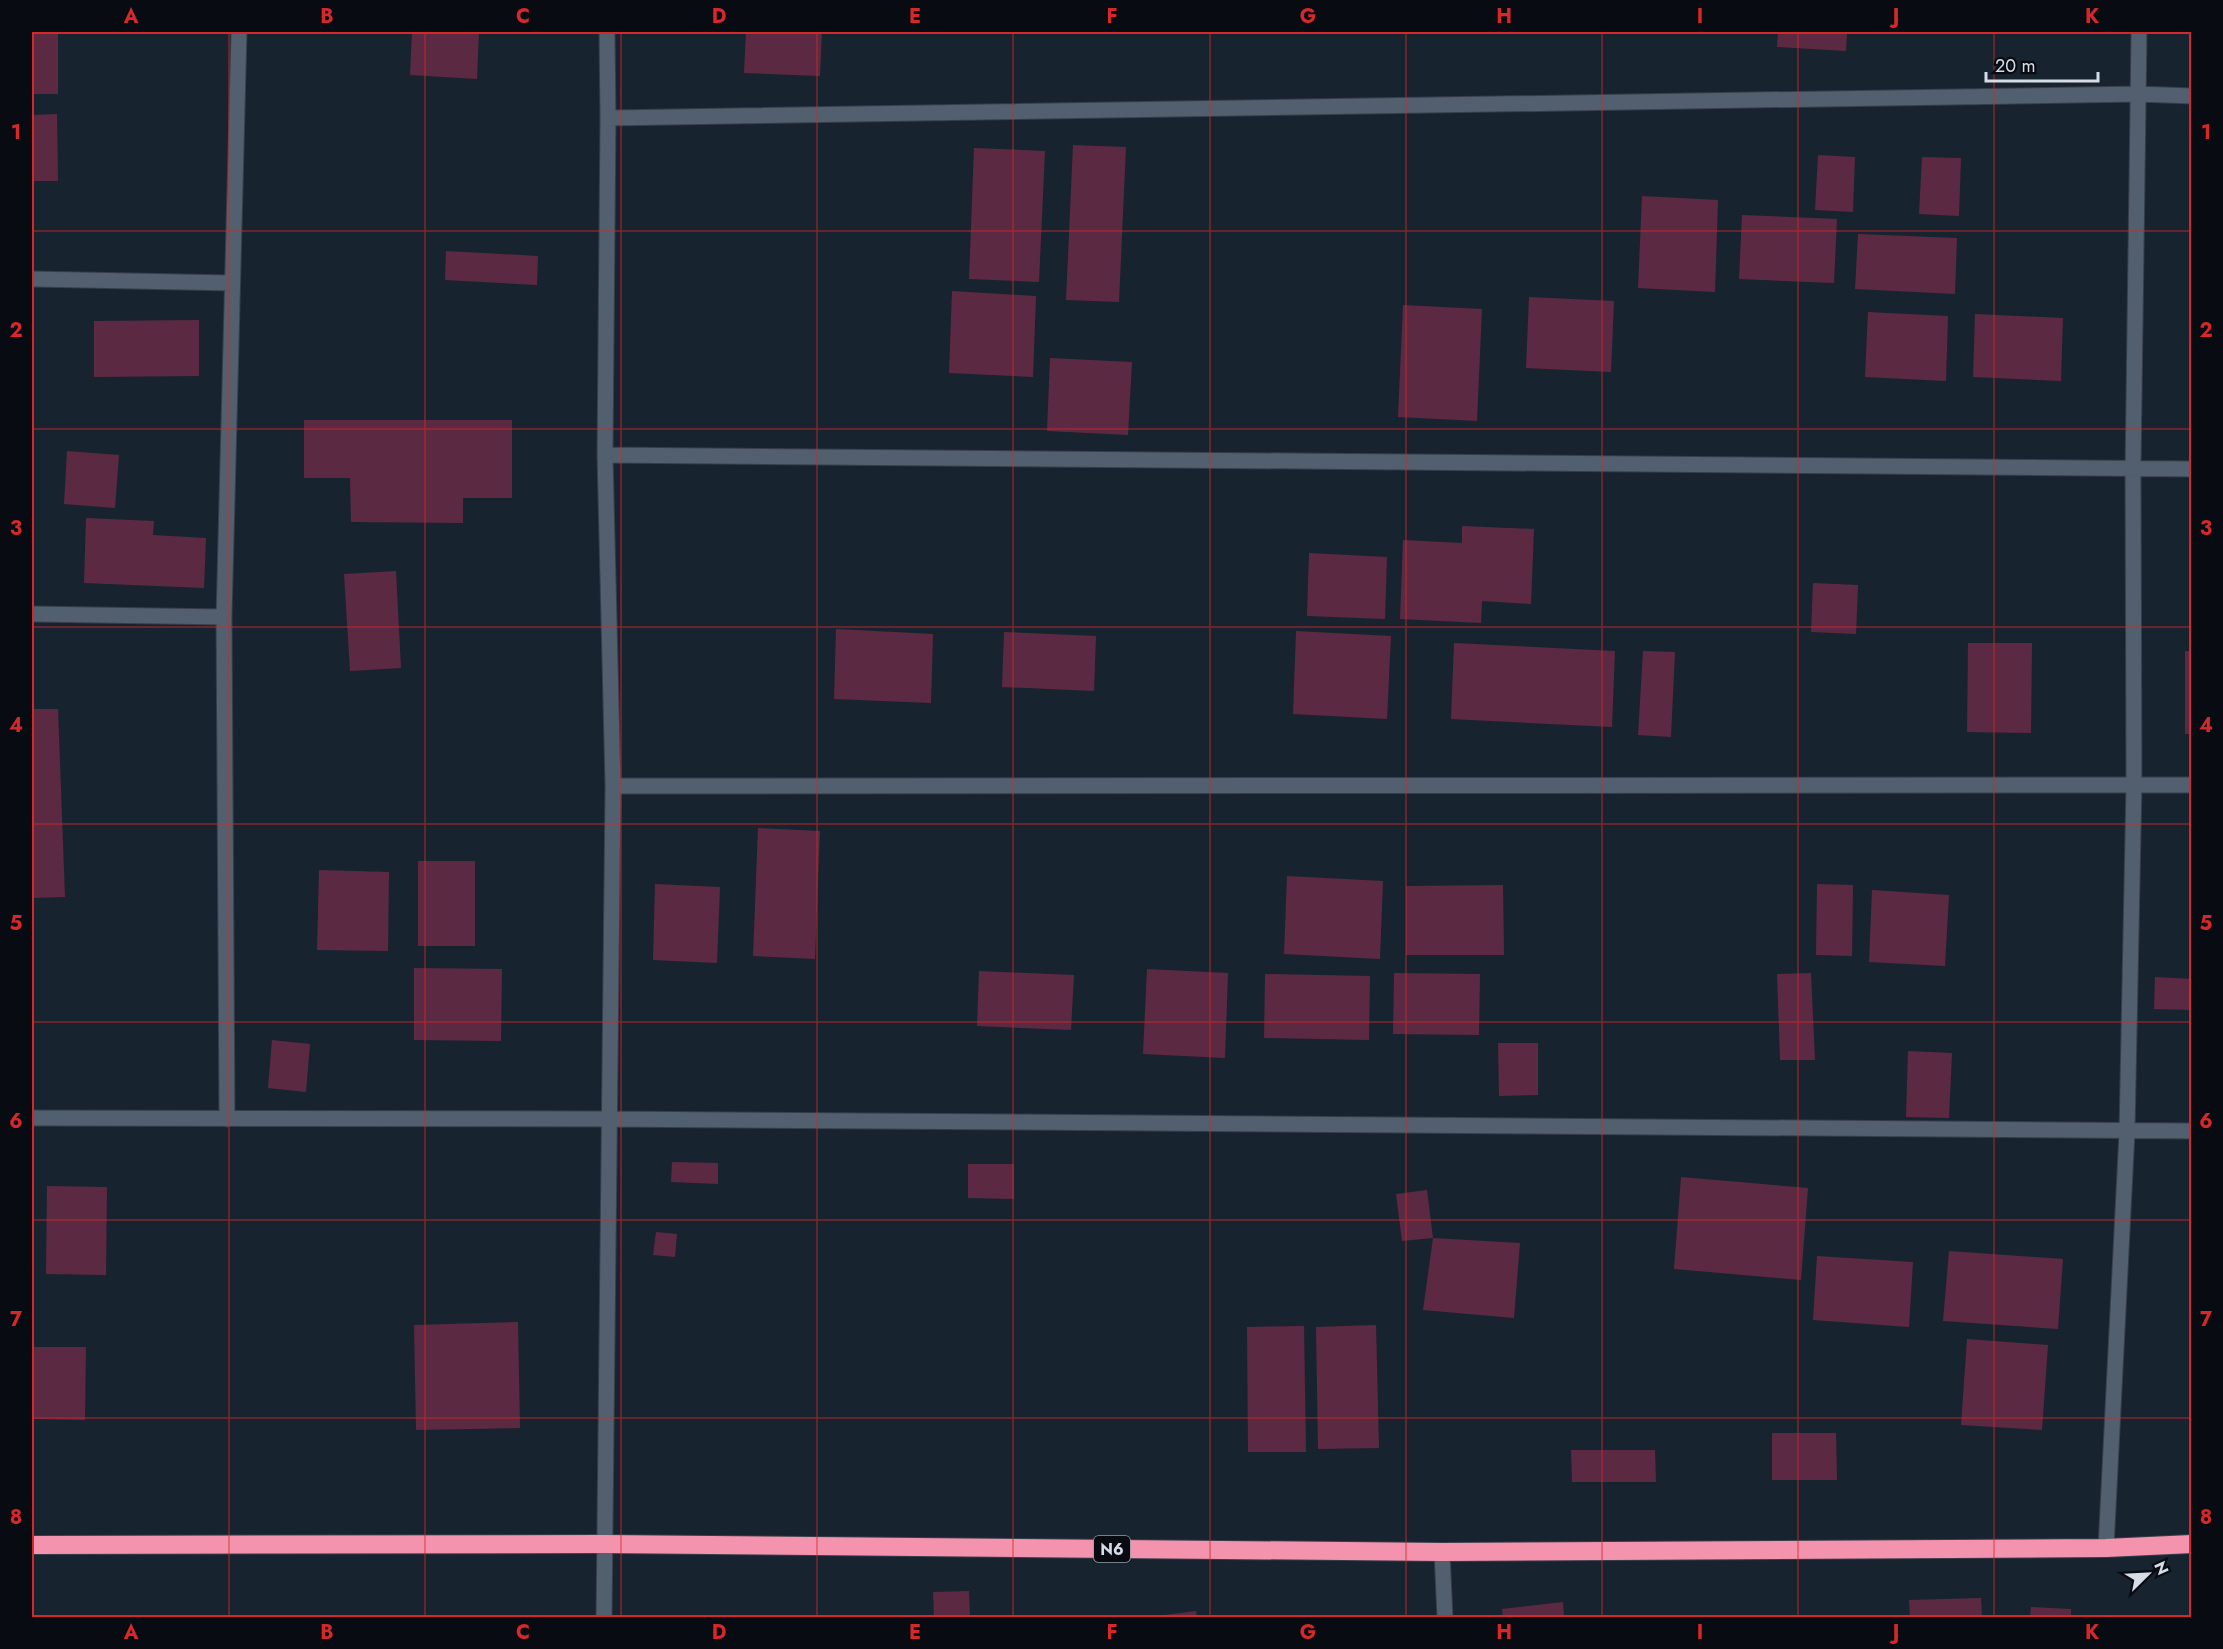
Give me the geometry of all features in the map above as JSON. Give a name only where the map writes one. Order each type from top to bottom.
[{"type":"highway","name":"N6","points":[[32,1545],[603,1544],[1443,1552],[2106,1548],[2192,1544]]},
{"type":"street","points":[[227,1119],[224,617],[239,32]]},
{"type":"street","points":[[604,1617],[613,786],[605,455],[609,118],[607,32]]},
{"type":"street","points":[[2106,1548],[2127,1132],[2134,784],[2133,470],[2139,32]]},
{"type":"street","points":[[609,118],[2138,94],[2192,96]]},
{"type":"street","points":[[32,279],[232,283]]},
{"type":"street","points":[[605,455],[2192,469]]},
{"type":"street","points":[[32,614],[224,617]]},
{"type":"street","points":[[613,786],[2192,785]]},
{"type":"street","points":[[32,1118],[608,1119],[2192,1131]]},
{"type":"street","points":[[1443,1552],[1445,1617]]},
{"type":"building","points":[[32,32],[58,32],[58,94],[32,94]]},
{"type":"building","points":[[412,32],[479,32],[477,79],[410,75]]},
{"type":"building","points":[[746,32],[822,32],[820,76],[744,73]]},
{"type":"building","points":[[1778,32],[1847,32],[1846,51],[1777,47]]},
{"type":"building","points":[[57,114],[58,181],[32,181],[32,115]]},
{"type":"building","points":[[1073,145],[1126,147],[1119,302],[1066,300]]},
{"type":"building","points":[[974,148],[1045,151],[1039,282],[969,279]]},
{"type":"building","points":[[1818,155],[1855,157],[1853,212],[1815,210]]},
{"type":"building","points":[[1922,157],[1961,158],[1959,216],[1919,214]]},
{"type":"building","points":[[1642,196],[1718,200],[1715,292],[1638,288]]},
{"type":"building","points":[[1742,215],[1837,219],[1834,283],[1739,279]]},
{"type":"building","points":[[1858,234],[1957,238],[1955,294],[1855,289]]},
{"type":"building","points":[[446,251],[538,256],[537,285],[445,280]]},
{"type":"building","points":[[952,291],[1036,296],[1033,377],[949,373]]},
{"type":"building","points":[[1529,297],[1614,301],[1611,372],[1526,368]]},
{"type":"building","points":[[1403,305],[1482,309],[1477,421],[1398,417]]},
{"type":"building","points":[[1868,312],[1948,316],[1946,381],[1865,377]]},
{"type":"building","points":[[1975,314],[2063,318],[2061,381],[1973,377]]},
{"type":"building","points":[[199,320],[199,376],[94,377],[94,321]]},
{"type":"building","points":[[1050,358],[1132,362],[1128,435],[1047,431]]},
{"type":"building","points":[[304,420],[512,420],[512,498],[463,498],[463,523],[351,522],[350,478],[304,478]]},
{"type":"building","points":[[67,451],[119,455],[115,508],[64,504]]},
{"type":"building","points":[[86,518],[154,521],[153,535],[206,538],[204,588],[84,583]]},
{"type":"building","points":[[1462,526],[1534,529],[1531,604],[1482,601],[1481,623],[1400,619],[1403,540],[1462,543]]},
{"type":"building","points":[[1309,553],[1387,557],[1385,619],[1307,616]]},
{"type":"building","points":[[396,571],[401,668],[350,671],[344,574]]},
{"type":"building","points":[[1813,583],[1858,585],[1856,634],[1811,632]]},
{"type":"building","points":[[836,629],[933,634],[931,703],[834,699]]},
{"type":"building","points":[[1296,631],[1391,636],[1387,719],[1293,714]]},
{"type":"building","points":[[1004,632],[1096,636],[1094,691],[1002,687]]},
{"type":"building","points":[[1454,643],[1615,651],[1612,727],[1451,719]]},
{"type":"building","points":[[1968,643],[2032,643],[2031,733],[1967,732]]},
{"type":"building","points":[[1643,651],[1675,652],[1671,737],[1638,735]]},
{"type":"building","points":[[2185,651],[2192,651],[2192,734],[2185,734]]},
{"type":"building","points":[[32,709],[58,709],[65,897],[32,898]]},
{"type":"building","points":[[758,828],[820,831],[815,959],[753,956]]},
{"type":"building","points":[[418,861],[475,861],[475,946],[418,946]]},
{"type":"building","points":[[319,870],[389,872],[388,951],[317,950]]},
{"type":"building","points":[[1287,876],[1383,881],[1380,959],[1284,954]]},
{"type":"building","points":[[655,884],[720,887],[717,963],[653,960]]},
{"type":"building","points":[[1817,884],[1853,885],[1852,956],[1816,955]]},
{"type":"building","points":[[1503,885],[1504,955],[1406,955],[1406,886]]},
{"type":"building","points":[[1872,890],[1949,895],[1945,966],[1869,962]]},
{"type":"building","points":[[414,968],[502,969],[501,1041],[414,1040]]},
{"type":"building","points":[[1147,969],[1228,973],[1225,1058],[1143,1054]]},
{"type":"building","points":[[979,971],[1074,975],[1071,1030],[977,1026]]},
{"type":"building","points":[[1394,973],[1480,974],[1479,1035],[1393,1034]]},
{"type":"building","points":[[1811,973],[1815,1060],[1780,1060],[1777,974]]},
{"type":"building","points":[[1265,974],[1370,976],[1369,1040],[1264,1038]]},
{"type":"building","points":[[2155,977],[2192,979],[2192,1010],[2154,1009]]},
{"type":"building","points":[[272,1040],[310,1044],[306,1092],[268,1088]]},
{"type":"building","points":[[1498,1043],[1538,1043],[1538,1095],[1499,1096]]},
{"type":"building","points":[[1908,1051],[1952,1053],[1949,1118],[1906,1117]]},
{"type":"building","points":[[672,1162],[718,1163],[718,1184],[671,1182]]},
{"type":"building","points":[[968,1164],[1014,1164],[1014,1199],[968,1198]]},
{"type":"building","points":[[1681,1177],[1808,1188],[1801,1280],[1674,1269]]},
{"type":"building","points":[[47,1186],[107,1187],[106,1275],[46,1274]]},
{"type":"building","points":[[1427,1190],[1433,1238],[1402,1241],[1396,1194]]},
{"type":"building","points":[[656,1232],[677,1234],[675,1257],[653,1255]]},
{"type":"building","points":[[1433,1238],[1520,1243],[1514,1318],[1423,1310]]},
{"type":"building","points":[[1949,1251],[2063,1259],[2058,1329],[1943,1321]]},
{"type":"building","points":[[1817,1256],[1913,1262],[1909,1327],[1813,1320]]},
{"type":"building","points":[[518,1322],[520,1428],[416,1430],[414,1325]]},
{"type":"building","points":[[1376,1325],[1379,1448],[1318,1449],[1316,1327]]},
{"type":"building","points":[[1304,1326],[1306,1452],[1248,1452],[1247,1327]]},
{"type":"building","points":[[1967,1339],[2048,1345],[2042,1430],[1961,1425]]},
{"type":"building","points":[[32,1347],[86,1347],[85,1420],[32,1419]]},
{"type":"building","points":[[1772,1433],[1836,1433],[1837,1480],[1772,1480]]},
{"type":"building","points":[[1571,1450],[1655,1450],[1656,1482],[1572,1482]]},
{"type":"building","points":[[969,1591],[970,1618],[934,1618],[933,1592]]},
{"type":"building","points":[[1981,1598],[1982,1618],[1910,1618],[1909,1600]]},
{"type":"building","points":[[1563,1602],[1564,1618],[1503,1618],[1502,1609]]},
{"type":"building","points":[[2031,1607],[2071,1609],[2071,1618],[2030,1618]]},
{"type":"building","points":[[1196,1611],[1197,1618],[1157,1618],[1157,1616]]}]
